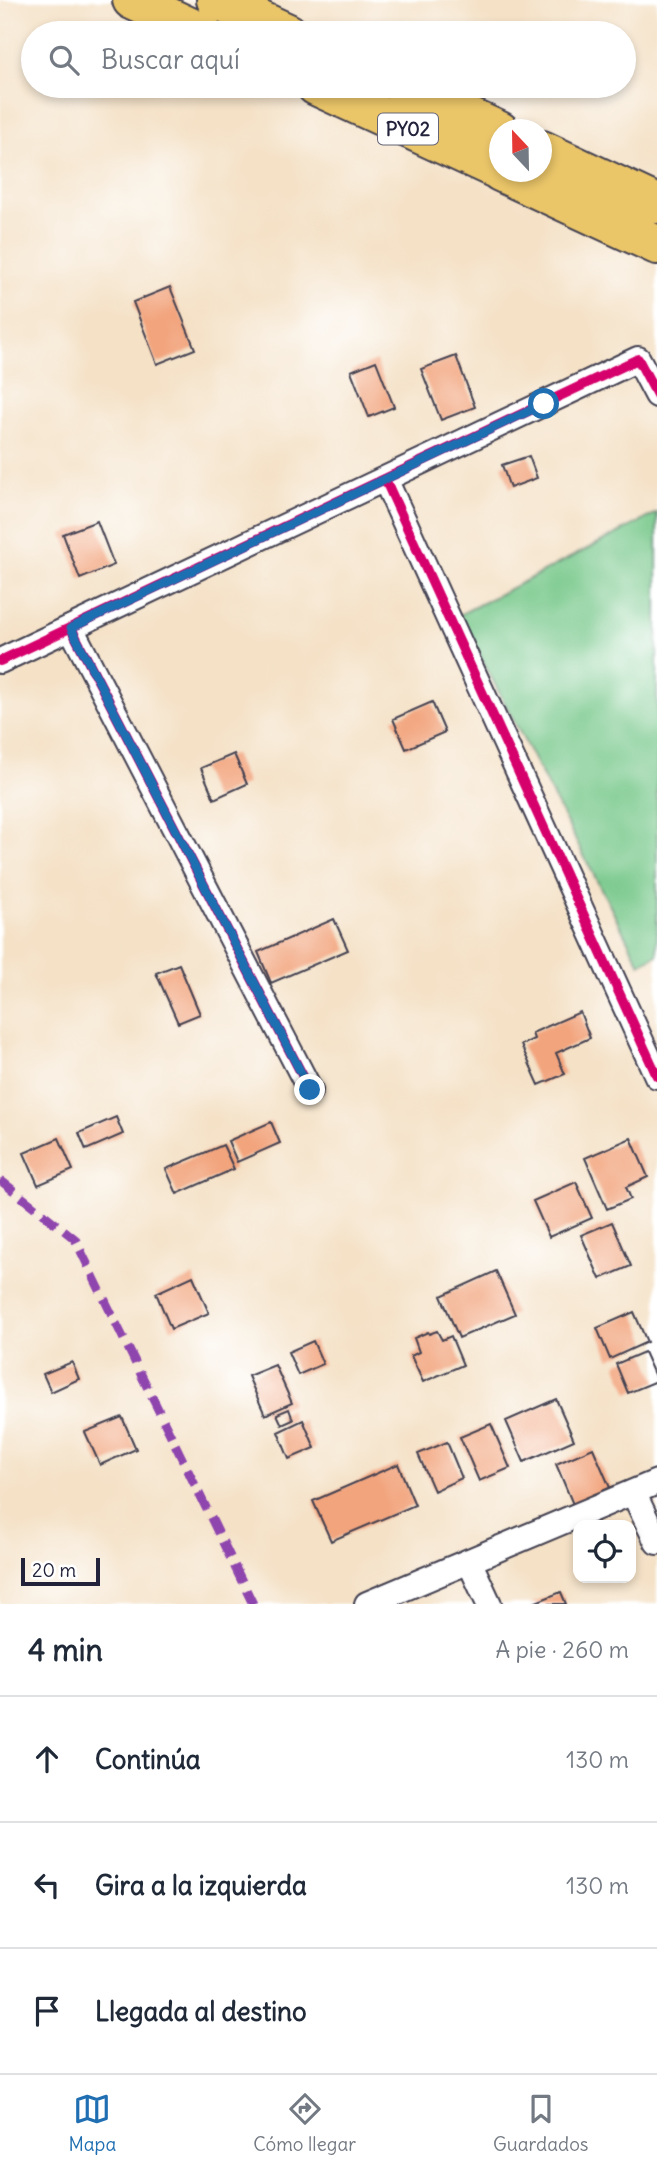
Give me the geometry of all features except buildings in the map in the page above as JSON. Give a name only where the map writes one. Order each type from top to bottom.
[{"type":"highway","points":[[132,0],[177,21]]},
{"type":"highway","points":[[216,0],[262,21]]},
{"type":"highway","name":"PY02","points":[[342,98],[489,166]]},
{"type":"highway","name":"PY02","points":[[428,98],[489,126]]},
{"type":"highway","points":[[552,155],[657,204]]},
{"type":"highway","name":"PY02","points":[[523,182],[657,245]]},
{"type":"street","points":[[0,661],[638,359],[657,394]]},
{"type":"street","points":[[385,479],[657,1076]]},
{"type":"street","points":[[71,628],[310,1090]]},
{"type":"street","points":[[368,1604],[657,1482]]},
{"type":"street","points":[[633,1492],[657,1542]]},
{"type":"street","points":[[469,1562],[489,1604]]},
{"type":"green space","points":[[657,513],[657,955],[640,964],[459,615]]},
{"type":"marked path","points":[[0,1180],[75,1239],[253,1604]]},
{"type":"cycle path","points":[[0,661],[638,359],[657,395]]},
{"type":"cycle path","points":[[385,479],[657,1076]]},
{"type":"cycle path","points":[[71,628],[310,1090]]},
{"type":"route","points":[[310,1090],[71,628],[544,404]]}]
